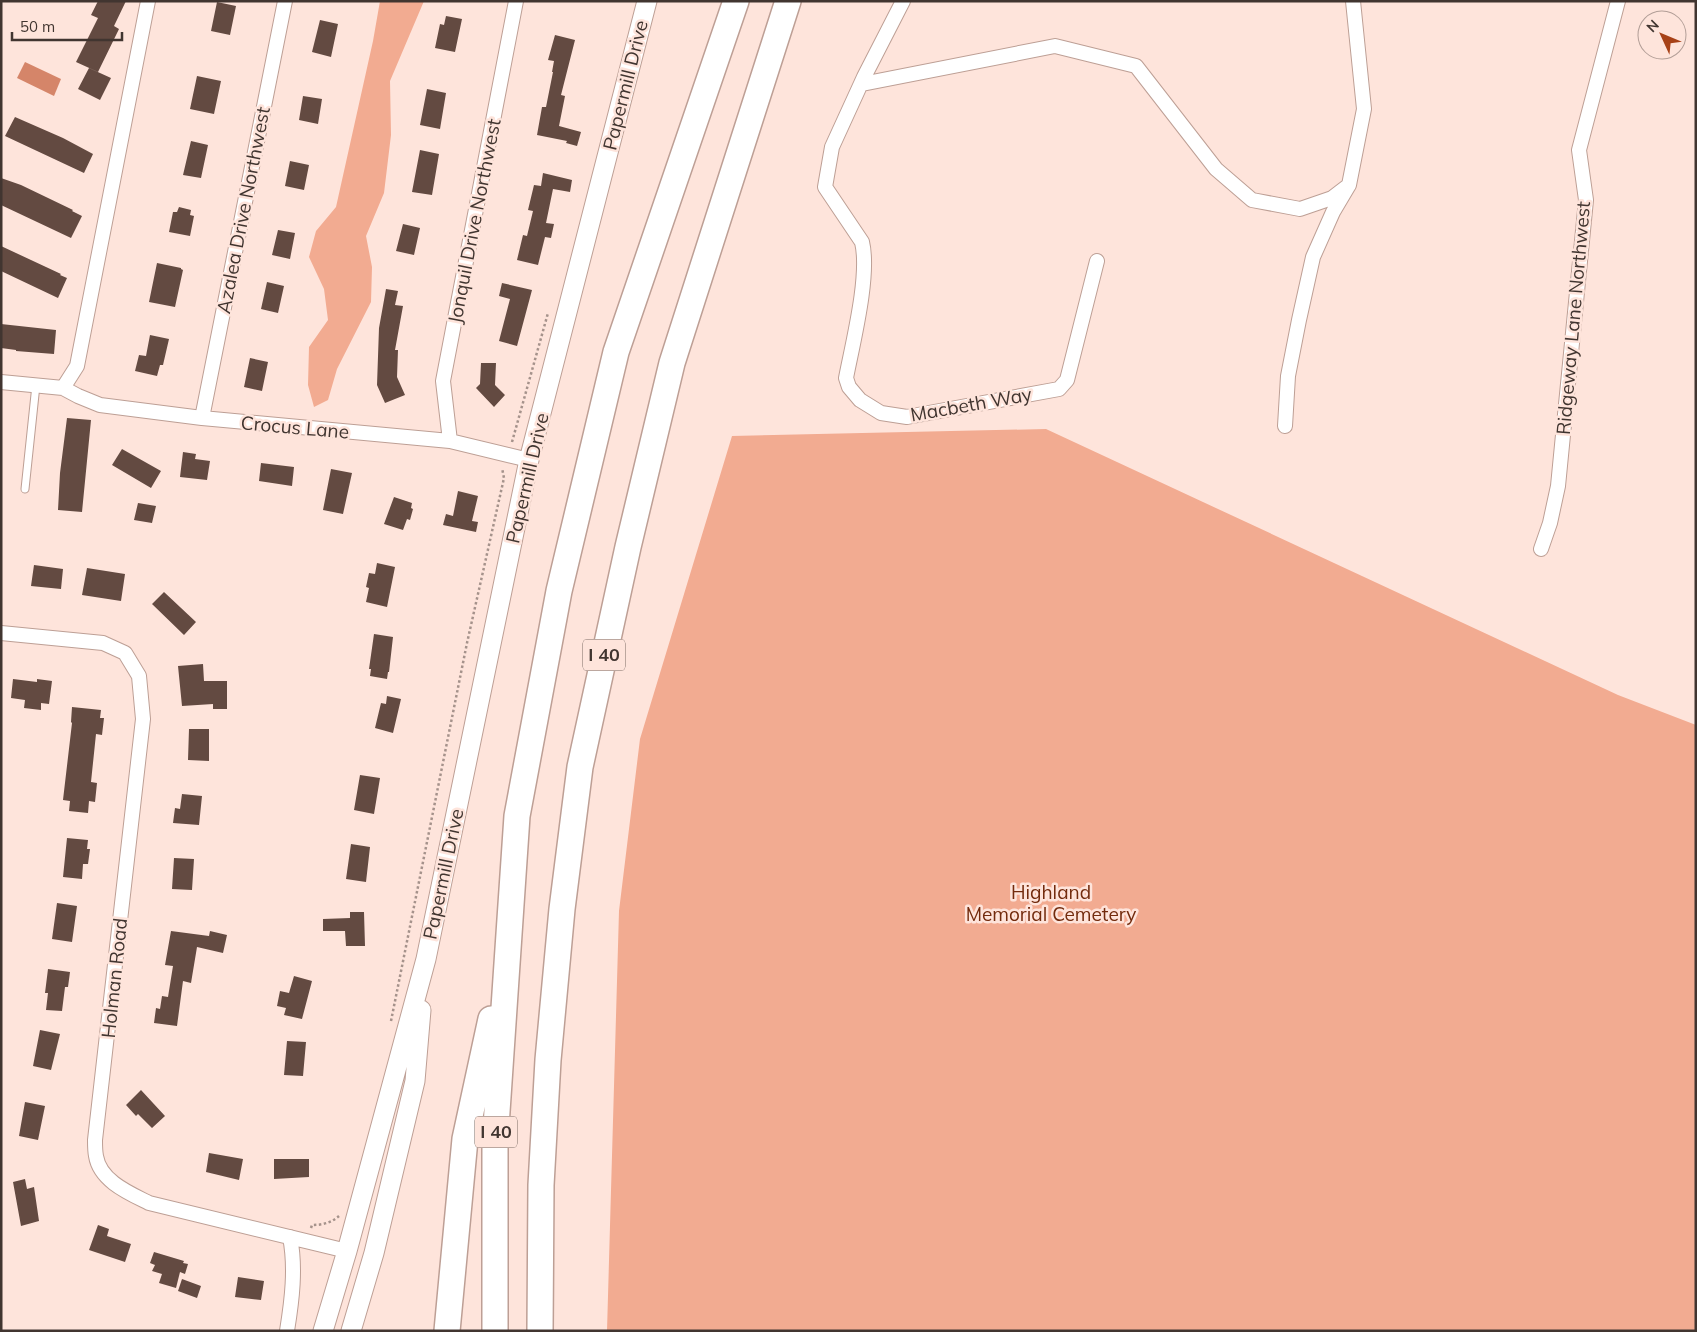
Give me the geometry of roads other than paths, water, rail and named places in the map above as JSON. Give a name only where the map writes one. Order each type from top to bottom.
[{"type":"highway","name":"I 40","points":[[494,1331],[495,1141],[517,816],[559,591],[616,352],[736,1]]},
{"type":"highway","name":"I 40","points":[[540,1331],[541,1185],[548,1060],[562,910],[580,767],[628,548],[672,363],[788,1]]},
{"type":"highway","points":[[447,1331],[465,1139],[509,934]]},
{"type":"main road","name":"Papermill Drive","points":[[323,1331],[347,1251],[426,959],[529,460],[647,1]]},
{"type":"main road","name":"Papermill Drive","points":[[351,1331],[374,1253],[415,1081],[426,959]]},
{"type":"street","points":[[64,388],[78,366],[148,1]]},
{"type":"street","name":"Azalea Drive Northwest","points":[[202,418],[285,1]]},
{"type":"street","name":"Jonquil Drive Northwest","points":[[450,442],[443,381],[516,1]]},
{"type":"street","name":"Macbeth Way","points":[[903,1],[832,147],[826,187],[862,242],[864,251],[862,284],[846,378],[849,386],[860,400],[881,412],[907,418],[1059,389],[1068,380],[1097,261]]},
{"type":"street","points":[[1285,426],[1288,376],[1313,257],[1333,212],[1349,186],[1364,109],[1353,1]]},
{"type":"street","name":"Ridgeway Lane Northwest","points":[[1541,549],[1550,523],[1558,486],[1586,200],[1579,150],[1618,1]]},
{"type":"street","points":[[863,81],[1055,46],[1136,66],[1216,169],[1252,200],[1300,209],[1332,198],[1349,186]]},
{"type":"street","name":"Crocus Lane","points":[[1,382],[64,388],[100,405],[202,418],[450,442],[529,460]]},
{"type":"street","name":"Holman Road","points":[[1,633],[103,643],[124,653],[139,676],[143,719],[94,1140],[96,1158],[104,1175],[125,1192],[149,1203],[347,1251]]},
{"type":"street","points":[[287,1331],[292,1301],[293,1252],[290,1237]]},
{"type":"lane","points":[[25,489],[36,385]]},
{"type":"park label","name":"Highland Memorial Cemetery","points":[[1051,903]]}]
